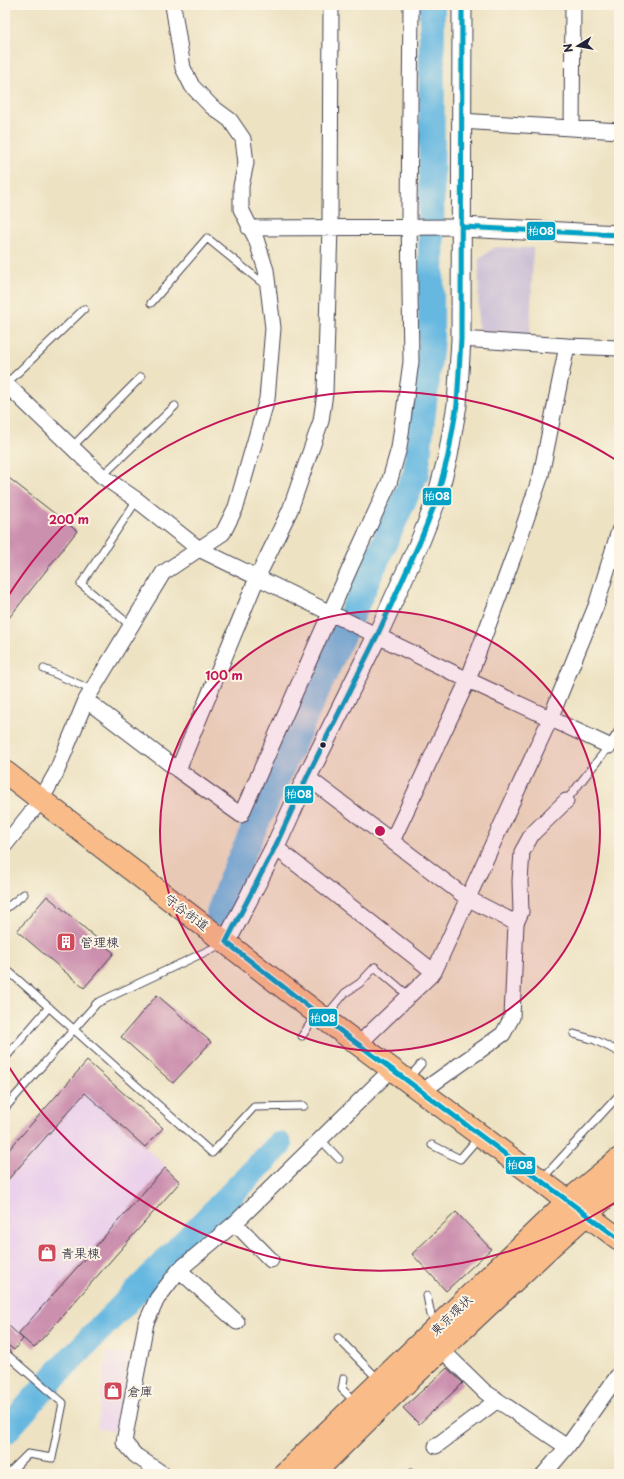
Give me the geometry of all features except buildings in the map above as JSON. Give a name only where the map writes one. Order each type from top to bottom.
[{"type":"main road","name":"守谷街道","points":[[5,772],[321,1016],[619,1239]]},
{"type":"main road","name":"東京環状","points":[[284,1474],[358,1405],[568,1201],[619,1159]]},
{"type":"main road","name":"東京環状","points":[[313,1474],[586,1214],[619,1185]]},
{"type":"street","points":[[5,845],[41,800],[56,773],[89,695],[163,573],[223,533],[236,507],[267,399],[273,328],[266,270],[256,239],[241,209],[241,186],[246,163],[243,140],[230,120],[211,106],[192,86],[183,68],[173,5]]},
{"type":"street","points":[[178,770],[258,578],[290,510],[320,421],[325,394],[330,227],[331,5]]},
{"type":"street","points":[[89,695],[178,770],[241,814],[389,483],[399,448],[411,362],[413,226],[410,5]]},
{"type":"street","points":[[226,942],[275,847],[307,778],[377,636],[421,539],[436,501],[448,456],[457,405],[462,338],[456,227],[461,121],[462,5]]},
{"type":"street","points":[[572,128],[573,5]]},
{"type":"street","points":[[461,121],[619,131]]},
{"type":"street","points":[[250,228],[413,226],[619,235]]},
{"type":"street","points":[[462,338],[567,346],[619,348]]},
{"type":"street","points":[[392,841],[468,680],[514,555],[541,475],[567,346]]},
{"type":"street","points":[[6,383],[102,476],[137,500],[199,549],[330,614],[609,746]]},
{"type":"street","points":[[361,1045],[368,1035],[434,972],[550,719],[596,606],[619,531]]},
{"type":"street","points":[[307,778],[467,898],[516,923]]},
{"type":"street","points":[[424,1094],[431,1085],[503,1034],[517,1009],[516,923],[521,912],[520,881],[522,852],[532,834],[566,801]]},
{"type":"street","points":[[275,847],[434,972]]},
{"type":"street","points":[[163,1474],[135,1455],[124,1442],[146,1323],[157,1299],[179,1270],[235,1223],[321,1140],[400,1075]]},
{"type":"street","points":[[235,1223],[272,1260]]},
{"type":"street","points":[[179,1270],[237,1322]]},
{"type":"street","points":[[442,1350],[485,1392],[567,1447]]},
{"type":"street","points":[[544,1474],[567,1447],[619,1374]]},
{"type":"street","points":[[436,1446],[491,1405],[495,1398]]},
{"type":"lane","points":[[150,303],[207,238],[260,281],[267,280]]},
{"type":"lane","points":[[6,383],[84,309]]},
{"type":"lane","points":[[72,447],[141,377]]},
{"type":"lane","points":[[102,476],[175,406]]},
{"type":"lane","points":[[131,626],[81,584],[137,500]]},
{"type":"lane","points":[[44,669],[89,695]]},
{"type":"lane","points":[[566,801],[609,746],[619,730]]},
{"type":"lane","points":[[5,909],[24,894]]},
{"type":"lane","points":[[5,1108],[97,1003],[226,942]]},
{"type":"lane","points":[[302,1036],[345,993],[360,983],[375,967],[409,996]]},
{"type":"lane","points":[[5,968],[212,1153],[254,1107],[304,1106]]},
{"type":"lane","points":[[5,1058],[49,1007]]},
{"type":"lane","points":[[574,1034],[595,1040],[619,1052]]},
{"type":"lane","points":[[400,1075],[421,1064]]},
{"type":"lane","points":[[541,1181],[619,1095]]},
{"type":"lane","points":[[432,1146],[460,1159],[480,1136]]},
{"type":"lane","points":[[321,1140],[339,1159]]},
{"type":"lane","points":[[427,1296],[431,1315],[440,1326]]},
{"type":"lane","points":[[338,1338],[381,1382]]},
{"type":"lane","points":[[5,1353],[64,1403],[52,1458],[28,1454],[8,1474]]},
{"type":"lane","points":[[344,1378],[342,1389],[358,1405]]},
{"type":"shaded area","points":[[495,247],[533,248],[530,336],[478,333],[479,259]]},
{"type":"shaded area","name":"青果棟","points":[[85,1093],[167,1167],[18,1334],[5,1322],[5,1184]]},
{"type":"shaded area","name":"倉庫","points":[[107,1352],[128,1354],[120,1431],[97,1429]]},
{"type":"waterway","points":[[219,913],[231,879],[416,473],[431,342],[432,5]]},
{"type":"waterway","points":[[5,1432],[59,1371],[279,1145]]},
{"type":"transit line","name":"柏08","points":[[226,942],[275,847],[307,777],[377,636],[421,539],[436,501],[448,456],[457,405],[461,339],[462,5]]},
{"type":"transit line","name":"柏08","points":[[463,227],[619,235]]},
{"type":"transit line","name":"柏08","points":[[226,942],[318,1014],[619,1239]]},
{"type":"place","name":"管理棟","points":[[66,942]]},
{"type":"place","name":"青果棟","points":[[47,1253]]},
{"type":"place","name":"倉庫","points":[[113,1391]]}]
